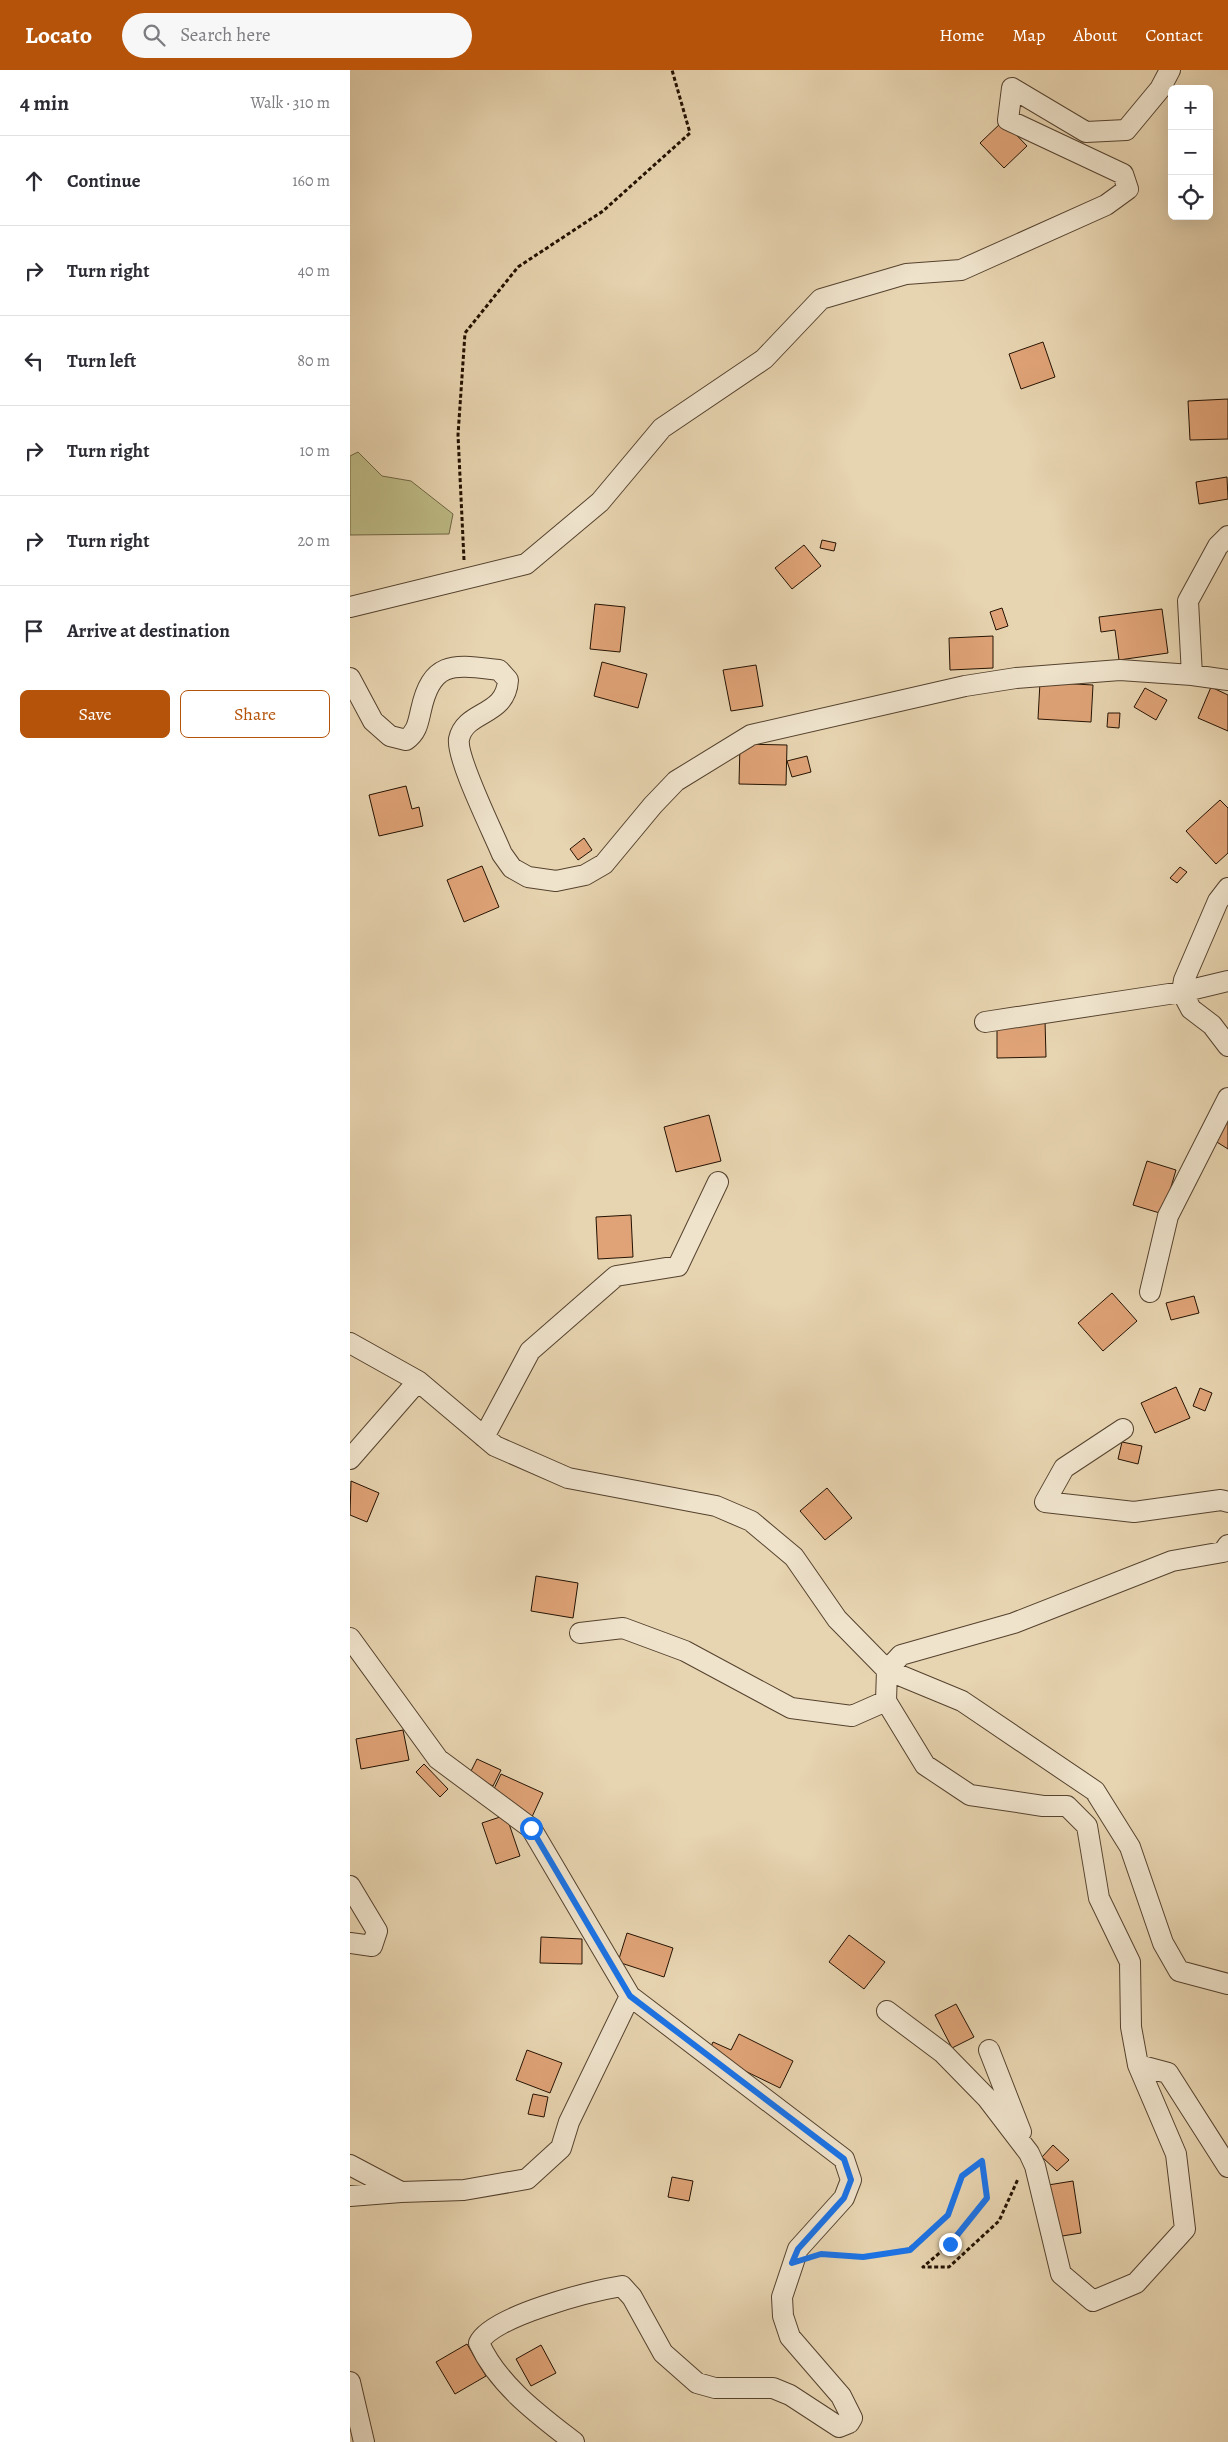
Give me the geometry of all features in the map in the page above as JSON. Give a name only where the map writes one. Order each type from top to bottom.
[{"type":"street","points":[[350,607],[526,564],[600,502],[662,428],[764,359],[821,299],[906,274],[961,270],[1106,205],[1128,189],[1123,174],[1008,120],[1012,88],[1086,132],[1126,130],[1160,89],[1170,70]]},
{"type":"street","points":[[1192,675],[1188,601],[1218,546],[1228,536]]},
{"type":"street","points":[[350,678],[372,721],[390,736],[406,740],[414,733],[425,692],[432,678],[444,669],[474,667],[499,670],[508,680],[503,700],[469,723],[461,734],[459,741],[462,758],[502,854],[512,868],[528,877],[556,881],[585,875],[604,864],[653,805],[676,781],[751,735],[965,686],[1016,678],[1120,670],[1192,675],[1228,680]]},
{"type":"street","points":[[1228,888],[1218,901],[1184,980],[1182,992],[1192,1009],[1212,1025],[1228,1046]]},
{"type":"street","points":[[986,1022],[1182,992],[1228,981]]},
{"type":"street","points":[[1150,1292],[1168,1216],[1228,1098]]},
{"type":"street","points":[[484,1437],[530,1351],[616,1276],[678,1266],[718,1182]]},
{"type":"street","points":[[350,1343],[418,1380],[494,1446],[568,1478],[716,1506],[751,1521],[794,1557],[837,1619],[887,1670],[962,1701],[1094,1791],[1130,1847],[1163,1943],[1179,1971],[1228,1984]]},
{"type":"street","points":[[350,1459],[418,1380]]},
{"type":"street","points":[[1123,1429],[1064,1468],[1045,1502],[1134,1512],[1221,1500],[1228,1502]]},
{"type":"street","points":[[988,2050],[1035,2166],[1061,2274],[1093,2301],[1136,2283],[1185,2229],[1176,2154],[1138,2065],[1131,2026],[1130,1962],[1099,1898],[1087,1826],[1067,1806],[1043,1806],[970,1796],[925,1766],[886,1701],[887,1670],[901,1655],[1014,1623],[1172,1561],[1223,1552],[1228,1545]]},
{"type":"street","points":[[580,1633],[623,1628],[686,1651],[791,1708],[852,1716],[886,1701]]},
{"type":"street","points":[[350,1638],[438,1759],[531,1828],[630,1996],[844,2159],[851,2180],[844,2198],[798,2249],[782,2297],[783,2316],[790,2337],[841,2396],[852,2418],[849,2423],[839,2427],[790,2395],[773,2388],[715,2388],[697,2383],[663,2353],[632,2297],[622,2286],[590,2291],[505,2321],[482,2334],[479,2343],[484,2354],[518,2396],[574,2442]]},
{"type":"street","points":[[350,1886],[377,1930],[372,1946],[350,1943]]},
{"type":"street","points":[[350,2196],[464,2190],[527,2179],[561,2148],[569,2122],[630,1996]]},
{"type":"street","points":[[887,2011],[943,2053],[987,2098],[1029,2153]]},
{"type":"street","points":[[1138,2065],[1168,2074],[1228,2167]]},
{"type":"street","points":[[350,2165],[401,2192]]},
{"type":"street","points":[[350,2382],[364,2442]]},
{"type":"path","points":[[464,578],[458,435],[465,333],[518,267],[603,210],[690,133],[672,70]]},
{"type":"path","points":[[792,2263],[821,2254],[863,2257],[910,2250],[948,2215],[962,2176],[982,2161],[987,2198],[950,2244],[923,2267],[949,2267],[999,2221],[1029,2153]]},
{"type":"shaded area","points":[[358,452],[382,476],[411,481],[453,514],[449,534],[350,535],[350,456]]},
{"type":"building","points":[[1003,121],[1027,146],[1004,168],[980,143]]},
{"type":"building","points":[[1043,342],[1055,377],[1021,389],[1009,354]]},
{"type":"building","points":[[1228,399],[1228,439],[1190,440],[1188,401]]},
{"type":"building","points":[[1227,477],[1228,499],[1199,504],[1196,482]]},
{"type":"building","points":[[822,540],[836,543],[834,551],[820,548]]},
{"type":"building","points":[[804,545],[821,566],[792,589],[775,568]]},
{"type":"building","points":[[595,604],[625,607],[620,652],[590,649]]},
{"type":"building","points":[[1002,608],[1008,626],[996,630],[990,612]]},
{"type":"building","points":[[1162,609],[1168,653],[1119,660],[1115,630],[1101,632],[1099,617]]},
{"type":"building","points":[[993,636],[993,668],[950,670],[949,638]]},
{"type":"building","points":[[602,662],[647,674],[638,708],[594,696]]},
{"type":"building","points":[[756,665],[763,706],[731,711],[723,670]]},
{"type":"building","points":[[1040,682],[1093,685],[1091,722],[1038,719]]},
{"type":"building","points":[[1211,687],[1228,695],[1228,731],[1198,718]]},
{"type":"building","points":[[1145,688],[1167,700],[1156,720],[1134,707]]},
{"type":"building","points":[[1108,713],[1120,713],[1119,728],[1107,727]]},
{"type":"building","points":[[740,744],[787,745],[786,785],[739,784]]},
{"type":"building","points":[[807,756],[811,772],[792,777],[787,761]]},
{"type":"building","points":[[406,786],[412,809],[419,807],[423,826],[379,836],[369,795]]},
{"type":"building","points":[[1220,800],[1228,808],[1228,853],[1216,864],[1186,831]]},
{"type":"building","points":[[584,838],[592,850],[578,860],[570,849]]},
{"type":"building","points":[[482,866],[499,907],[464,922],[447,880]]},
{"type":"building","points":[[1180,867],[1187,872],[1177,883],[1170,878]]},
{"type":"building","points":[[1045,1020],[1046,1057],[997,1058],[997,1021]]},
{"type":"building","points":[[1228,1113],[1228,1149],[1212,1139]]},
{"type":"building","points":[[709,1115],[721,1161],[676,1172],[664,1127]]},
{"type":"building","points":[[1147,1161],[1176,1170],[1163,1214],[1133,1205]]},
{"type":"building","points":[[631,1215],[633,1257],[598,1259],[596,1217]]},
{"type":"building","points":[[1112,1293],[1137,1321],[1103,1351],[1078,1323]]},
{"type":"building","points":[[1194,1296],[1199,1313],[1171,1320],[1166,1303]]},
{"type":"building","points":[[1176,1387],[1190,1418],[1155,1433],[1141,1403]]},
{"type":"building","points":[[1200,1388],[1212,1393],[1205,1411],[1193,1406]]},
{"type":"building","points":[[1122,1442],[1142,1446],[1138,1464],[1118,1459]]},
{"type":"building","points":[[351,1481],[379,1493],[367,1522],[350,1515]]},
{"type":"building","points":[[827,1488],[852,1518],[825,1540],[800,1511]]},
{"type":"building","points":[[536,1576],[578,1583],[573,1618],[531,1611]]},
{"type":"building","points":[[403,1730],[409,1760],[361,1769],[356,1739]]},
{"type":"building","points":[[477,1759],[501,1770],[493,1786],[469,1775]]},
{"type":"building","points":[[424,1764],[448,1789],[440,1797],[416,1772]]},
{"type":"building","points":[[501,1774],[543,1793],[531,1819],[502,1806],[506,1797],[493,1791]]},
{"type":"building","points":[[506,1815],[520,1856],[496,1864],[482,1823]]},
{"type":"building","points":[[627,1933],[673,1948],[664,1977],[618,1962]]},
{"type":"building","points":[[849,1935],[885,1962],[864,1989],[829,1962]]},
{"type":"building","points":[[541,1937],[582,1939],[582,1964],[540,1963]]},
{"type":"building","points":[[956,2004],[974,2037],[952,2048],[935,2015]]},
{"type":"building","points":[[739,2034],[793,2061],[780,2088],[708,2053],[713,2042],[731,2050]]},
{"type":"building","points":[[527,2050],[562,2063],[550,2093],[516,2080]]},
{"type":"building","points":[[533,2094],[548,2097],[544,2117],[528,2114]]},
{"type":"building","points":[[1053,2145],[1069,2160],[1057,2171],[1042,2157]]},
{"type":"building","points":[[672,2177],[693,2181],[689,2201],[668,2197]]},
{"type":"building","points":[[1073,2181],[1081,2233],[1056,2237],[1048,2185]]},
{"type":"building","points":[[467,2344],[486,2376],[455,2394],[436,2362]]},
{"type":"building","points":[[541,2345],[556,2373],[531,2386],[516,2359]]},
{"type":"route","points":[[531,1828],[630,1996],[844,2159],[851,2180],[844,2198],[798,2249],[792,2263],[821,2254],[863,2257],[910,2250],[948,2215],[962,2176],[982,2161],[987,2198],[950,2244]]}]
